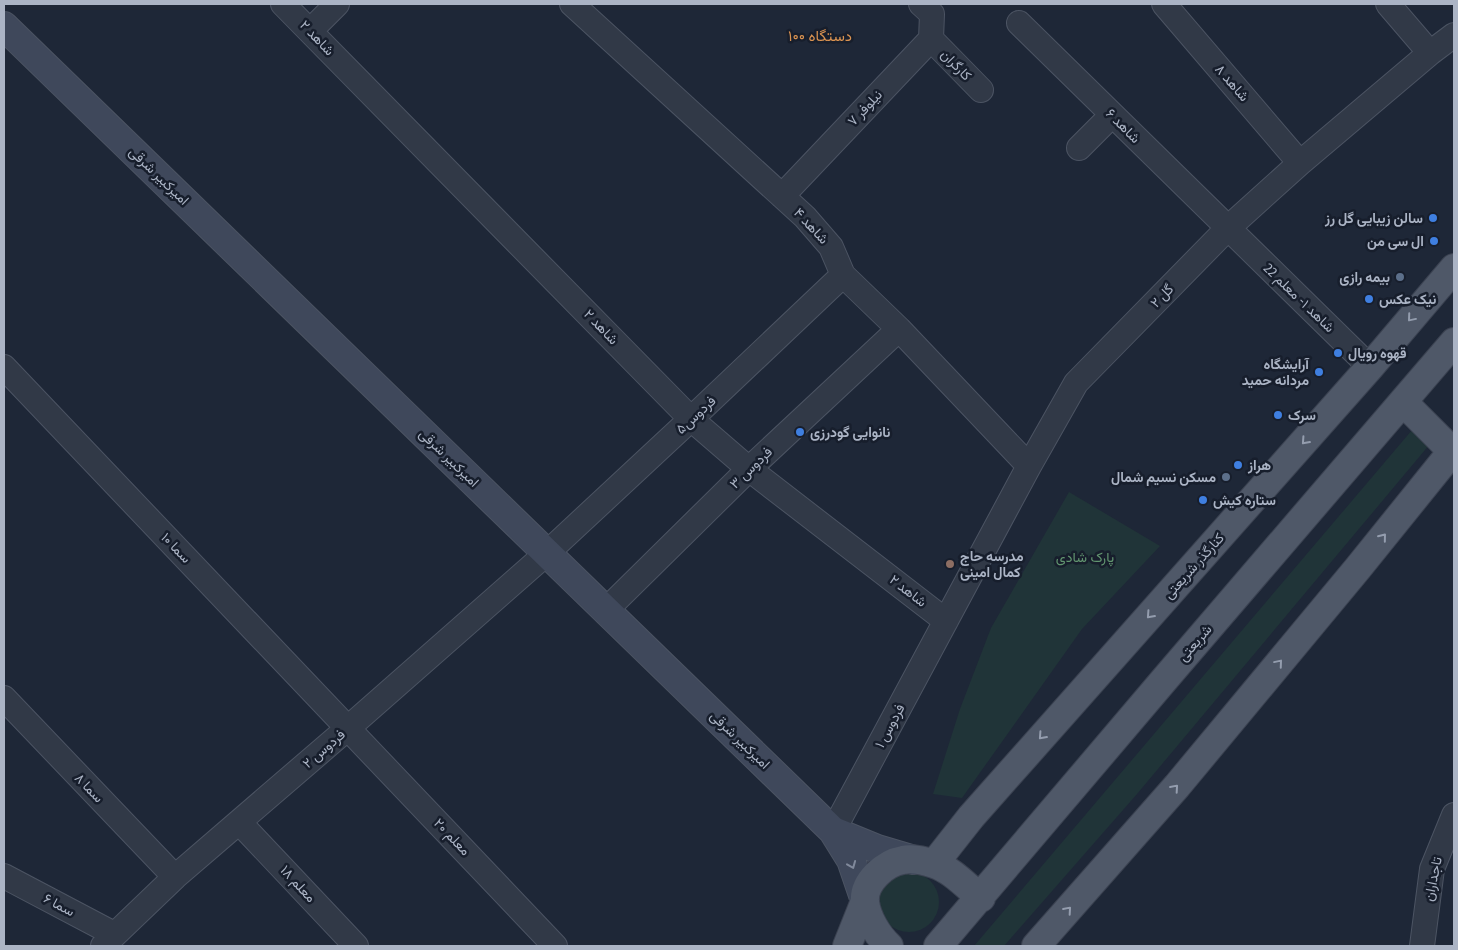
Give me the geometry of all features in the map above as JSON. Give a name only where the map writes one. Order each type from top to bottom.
[{"type":"main road","name":"امیرکبیر شرقی","points":[[4,26],[833,831],[877,849],[924,862]]},
{"type":"main road","name":"کنارگذر شریعتی","points":[[924,862],[978,809],[1370,367],[1454,268]]},
{"type":"main road","name":"شریعتی","points":[[938,946],[981,898],[1164,680],[1454,342]]},
{"type":"main road","points":[[1036,946],[1177,786],[1454,451],[1403,402]]},
{"type":"main road","points":[[833,831],[851,860],[875,929],[889,946]]},
{"type":"main road","points":[[847,946],[871,881],[885,867],[894,862],[904,860],[924,862],[957,877],[981,898]]},
{"type":"street","name":"شاهد ۲","points":[[283,4],[691,420],[749,469],[946,620]]},
{"type":"street","points":[[310,31],[336,4]]},
{"type":"street","name":"شاهد ۴","points":[[572,4],[805,217],[831,247],[843,275],[899,329],[1029,466]]},
{"type":"street","name":"شاهد ۸","points":[[1164,4],[1300,163]]},
{"type":"street","points":[[1388,4],[1430,53]]},
{"type":"street","points":[[927,9],[931,39]]},
{"type":"street","name":"شاهد ۶","points":[[1019,23],[1228,228]]},
{"type":"street","name":"گل ۲","points":[[946,620],[1076,383],[1228,228],[1300,163],[1454,35]]},
{"type":"street","name":"نیلوفر ۷","points":[[782,196],[931,39]]},
{"type":"street","name":"کارگران","points":[[931,39],[981,90]]},
{"type":"street","points":[[1080,148],[1112,115]]},
{"type":"street","name":"شاهد ۱- معلم 22","points":[[1228,228],[1370,367]]},
{"type":"street","name":"فردوس۵","points":[[547,553],[691,420],[843,275]]},
{"type":"street","name":"فردوس ۳","points":[[606,610],[749,469],[899,329]]},
{"type":"street","name":"سما ۱۰","points":[[4,367],[348,728]]},
{"type":"street","name":"فردوس ۲","points":[[108,940],[175,877],[547,553]]},
{"type":"street","name":"فردوس ۱","points":[[833,831],[946,620]]},
{"type":"street","name":"سما ۸","points":[[4,698],[175,877]]},
{"type":"street","name":"معلم ۲۰","points":[[348,728],[555,946]]},
{"type":"street","name":"تاجداران","points":[[1422,946],[1432,869],[1448,850],[1454,815]]},
{"type":"street","name":"معلم ۱۸","points":[[239,822],[352,945]]},
{"type":"street","name":"سما ۶","points":[[4,876],[108,940]]},
{"type":"green space","points":[[1418,423],[1435,438],[1137,794],[1004,946],[974,946]]},
{"type":"green space","name":"پارک شادی","points":[[1069,492],[1160,546],[1082,629],[962,798],[933,794],[960,709],[991,628]]},
{"type":"green space","points":[[903,872],[915,872],[926,877],[934,885],[939,896],[937,914],[926,927],[915,932],[903,932],[892,927],[884,919],[879,908],[879,896],[884,885],[892,877]]},
{"type":"place","name":"سالن زیبایی گل رز","points":[[1433,218]]},
{"type":"place","name":"ال سی من","points":[[1434,241]]},
{"type":"place","name":"بیمه رازی","points":[[1400,277]]},
{"type":"place","name":"نیک عکس","points":[[1369,299]]},
{"type":"place","name":"قهوه رویال","points":[[1338,353]]},
{"type":"place","name":"آرایشگاه مردانه حمید","points":[[1319,372]]},
{"type":"place","name":"سرک","points":[[1278,415]]},
{"type":"place","name":"نانوایی گودرزی","points":[[800,432]]},
{"type":"place","name":"هراز","points":[[1238,465]]},
{"type":"place","name":"مسکن نسیم شمال","points":[[1226,477]]},
{"type":"place","name":"ستاره کیش","points":[[1203,500]]},
{"type":"place","name":"مدرسه حاج کمال امینی","points":[[950,564]]},
{"type":"district","name":"۱۰۰ دستگاه","points":[[820,36]]}]
